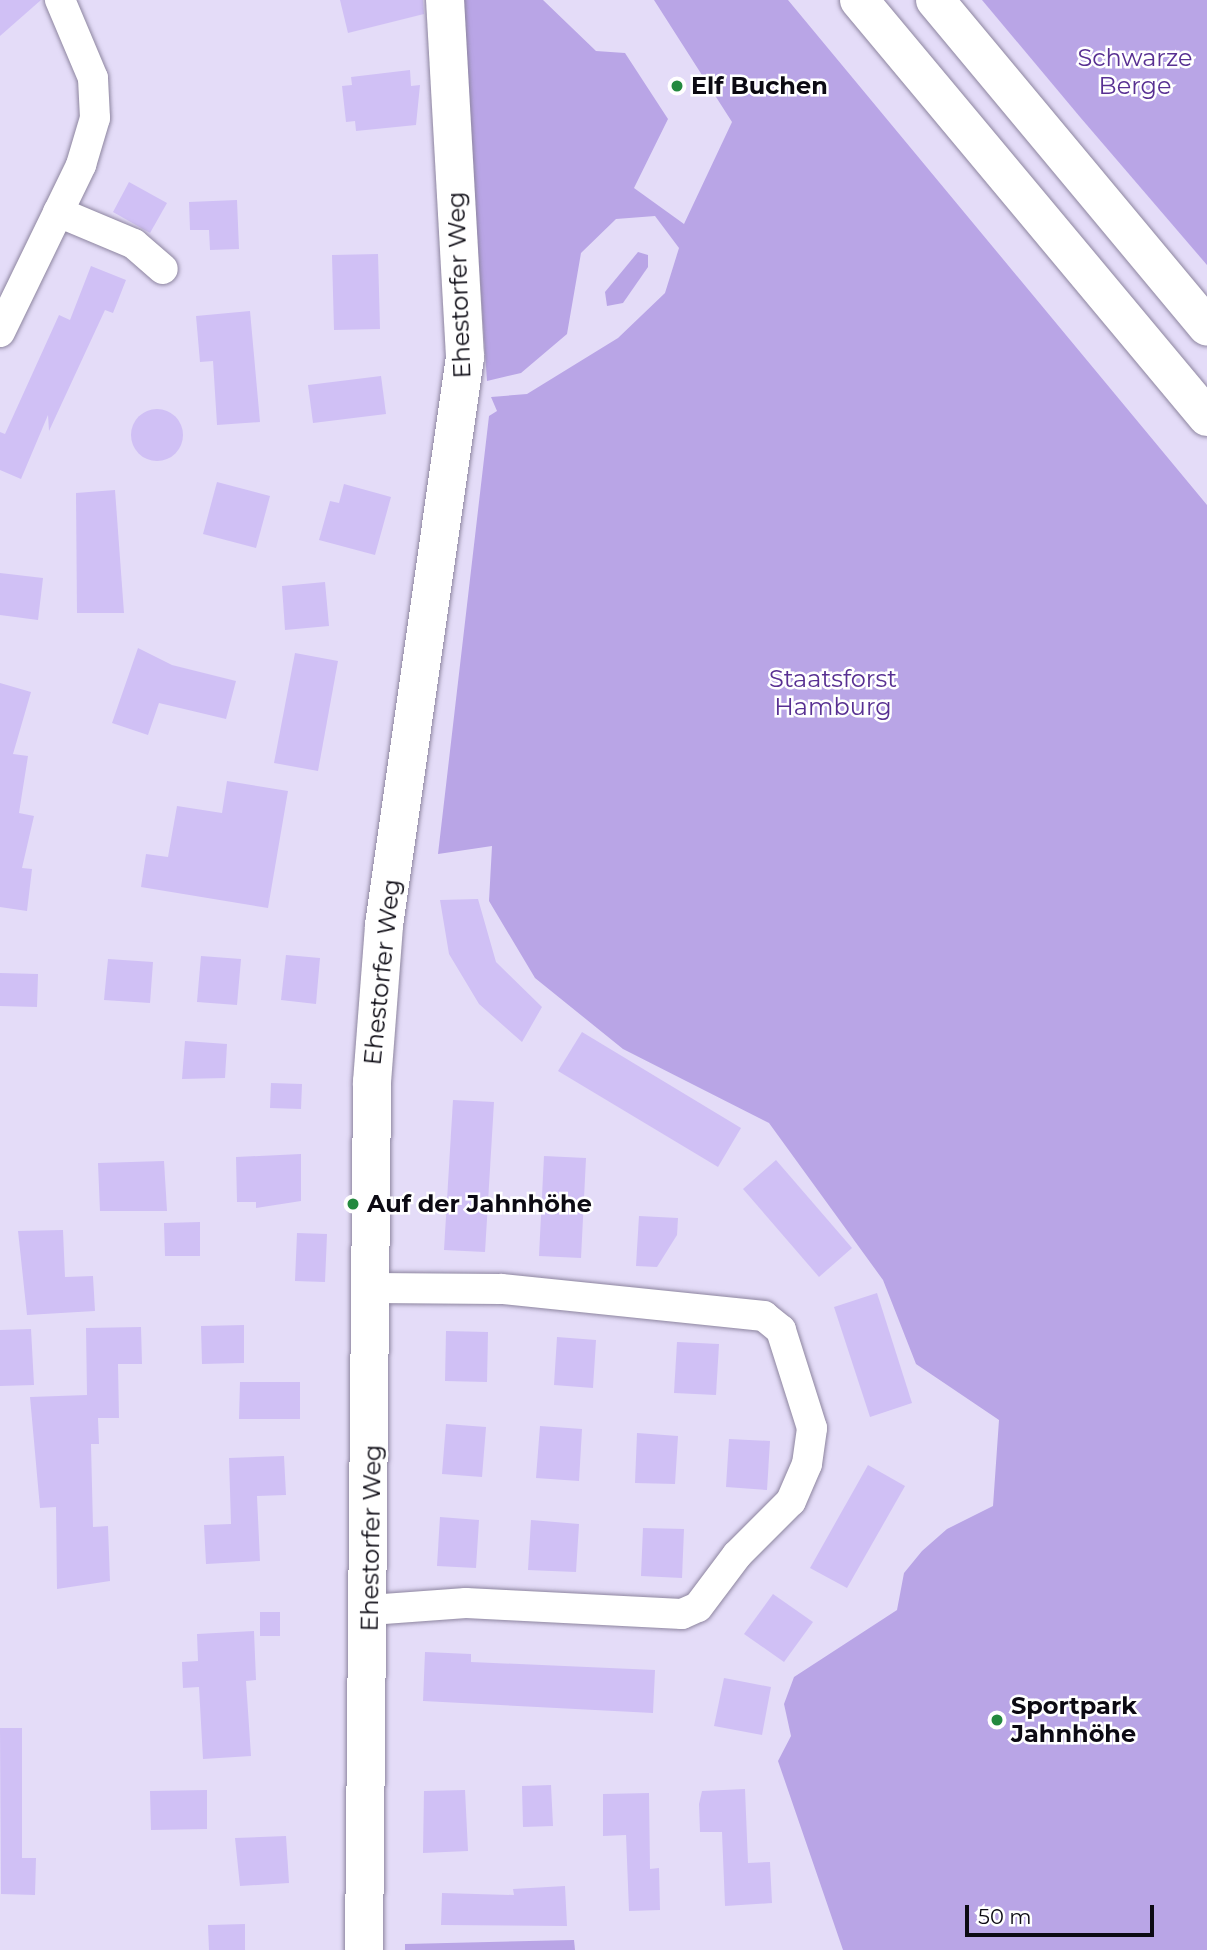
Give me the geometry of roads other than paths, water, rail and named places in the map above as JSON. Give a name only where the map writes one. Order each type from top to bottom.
[{"type":"main road","name":"Ehestorfer Weg","points":[[364,1950],[373,1287],[370,1129],[380,960],[465,357],[444,0]]},
{"type":"main road","points":[[859,0],[1207,417]]},
{"type":"main road","points":[[935,0],[1207,326]]},
{"type":"street","points":[[0,332],[87,149],[96,100],[80,37],[60,0]]},
{"type":"street","points":[[58,212],[134,244],[163,269]]},
{"type":"street","points":[[370,1610],[466,1602],[682,1614],[698,1607],[737,1555],[791,1501],[807,1464],[811,1428],[781,1330],[764,1317],[501,1289],[373,1287]]},
{"type":"place","name":"Elf Buchen","points":[[677,86]]},
{"type":"place","name":"Auf der Jahnhöhe","points":[[353,1204]]},
{"type":"place","name":"Sportpark Jahnhöhe","points":[[997,1720]]},
{"type":"park label","name":"Schwarze Berge","points":[[1135,72]]},
{"type":"park label","name":"Staatsforst Hamburg","points":[[833,693]]}]
